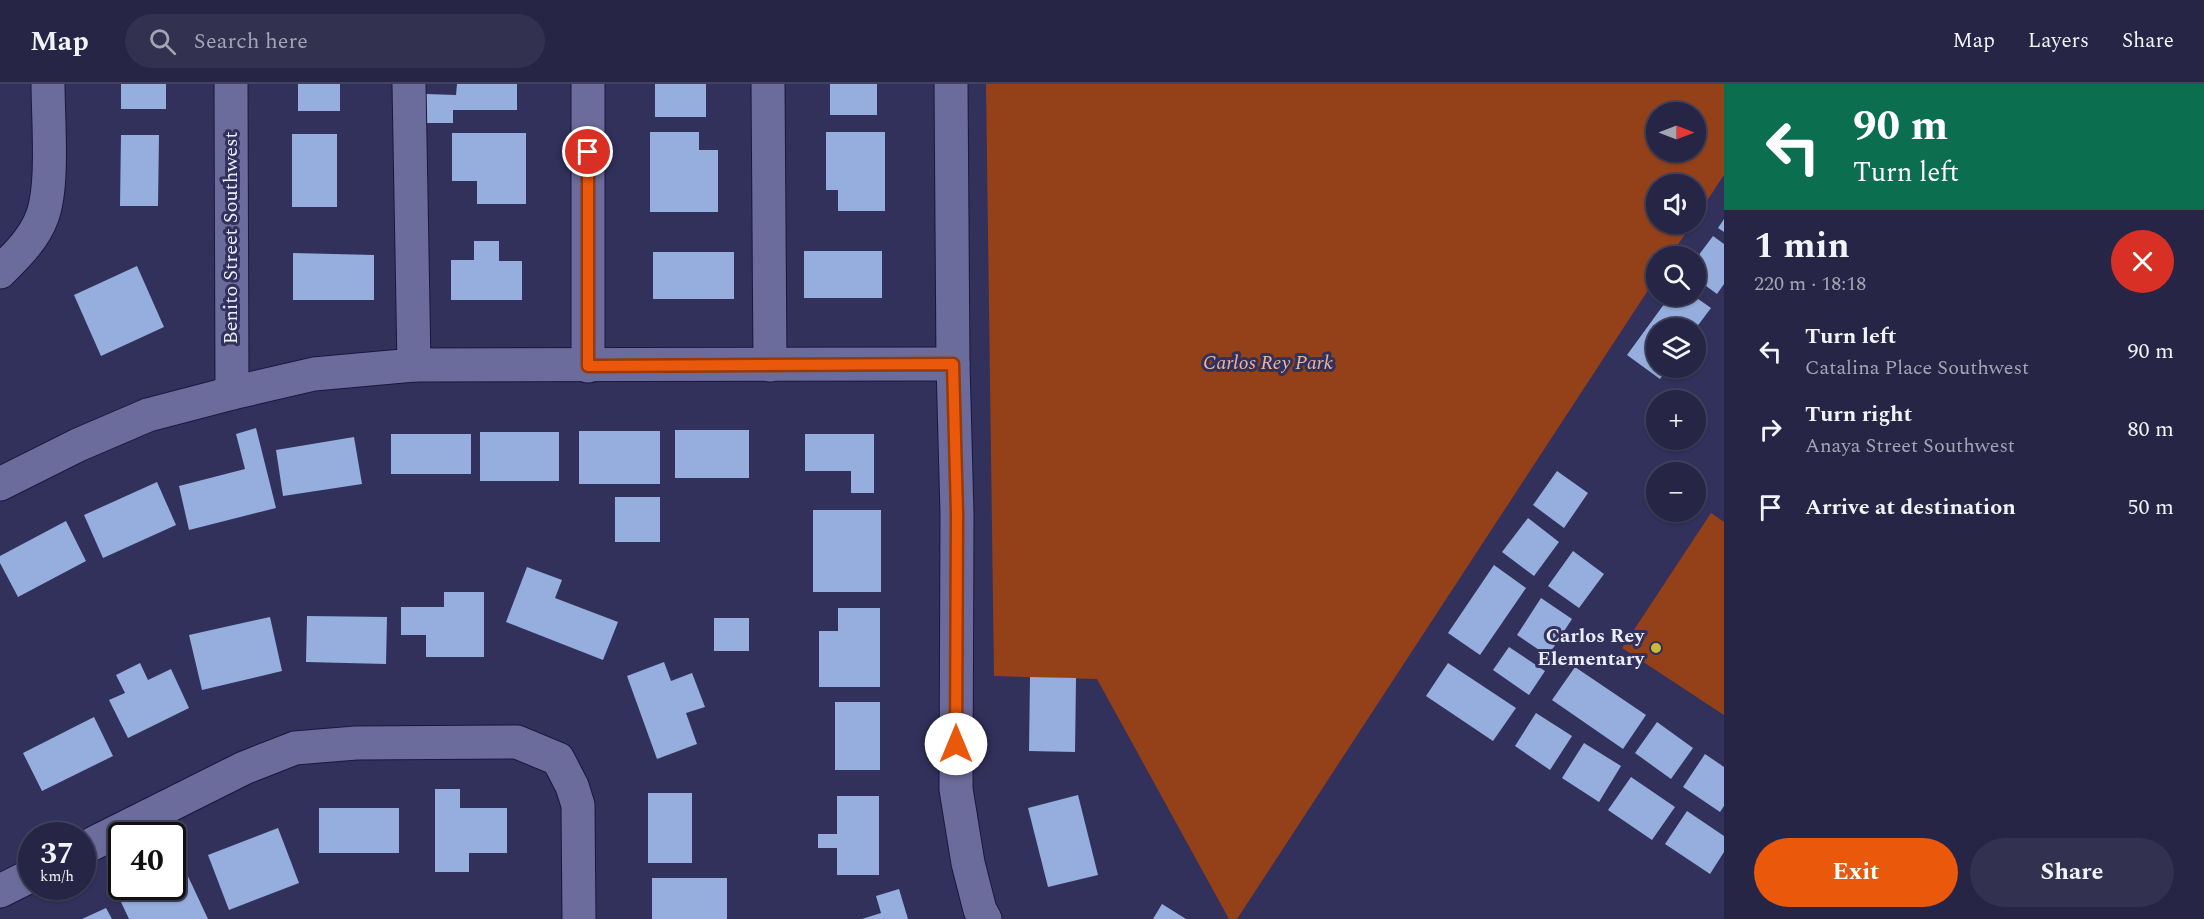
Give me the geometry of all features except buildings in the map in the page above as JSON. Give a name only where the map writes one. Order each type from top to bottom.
[{"type":"street","points":[[0,272],[21,251],[42,217],[48,183],[48,84]]},
{"type":"street","name":"Benito Street Southwest","points":[[231,84],[232,393]]},
{"type":"street","points":[[409,84],[414,365]]},
{"type":"street","points":[[588,84],[588,366]]},
{"type":"street","points":[[768,84],[770,365]]},
{"type":"street","points":[[951,84],[953,364],[957,514],[956,789],[968,863],[980,910],[985,919]]},
{"type":"street","points":[[0,484],[78,445],[148,416],[314,374],[414,365],[953,364]]},
{"type":"street","points":[[96,842],[244,768],[295,748],[356,742],[518,742],[558,759],[578,805],[579,919]]},
{"type":"street","points":[[0,891],[18,882]]},
{"type":"green space","name":"Carlos Rey Park","points":[[986,84],[1724,84],[1724,175],[1706,202],[1706,174],[1646,174],[1646,234],[1685,234],[1677,246],[1646,246],[1646,293],[1237,919],[1229,919],[1097,679],[994,676]]},
{"type":"green space","points":[[1711,513],[1724,522],[1724,715],[1622,648]]},
{"type":"place","name":"Carlos Rey Elementary","points":[[1656,648]]},
{"type":"route","points":[[588,152],[588,366],[953,364],[957,514],[956,744]]}]
